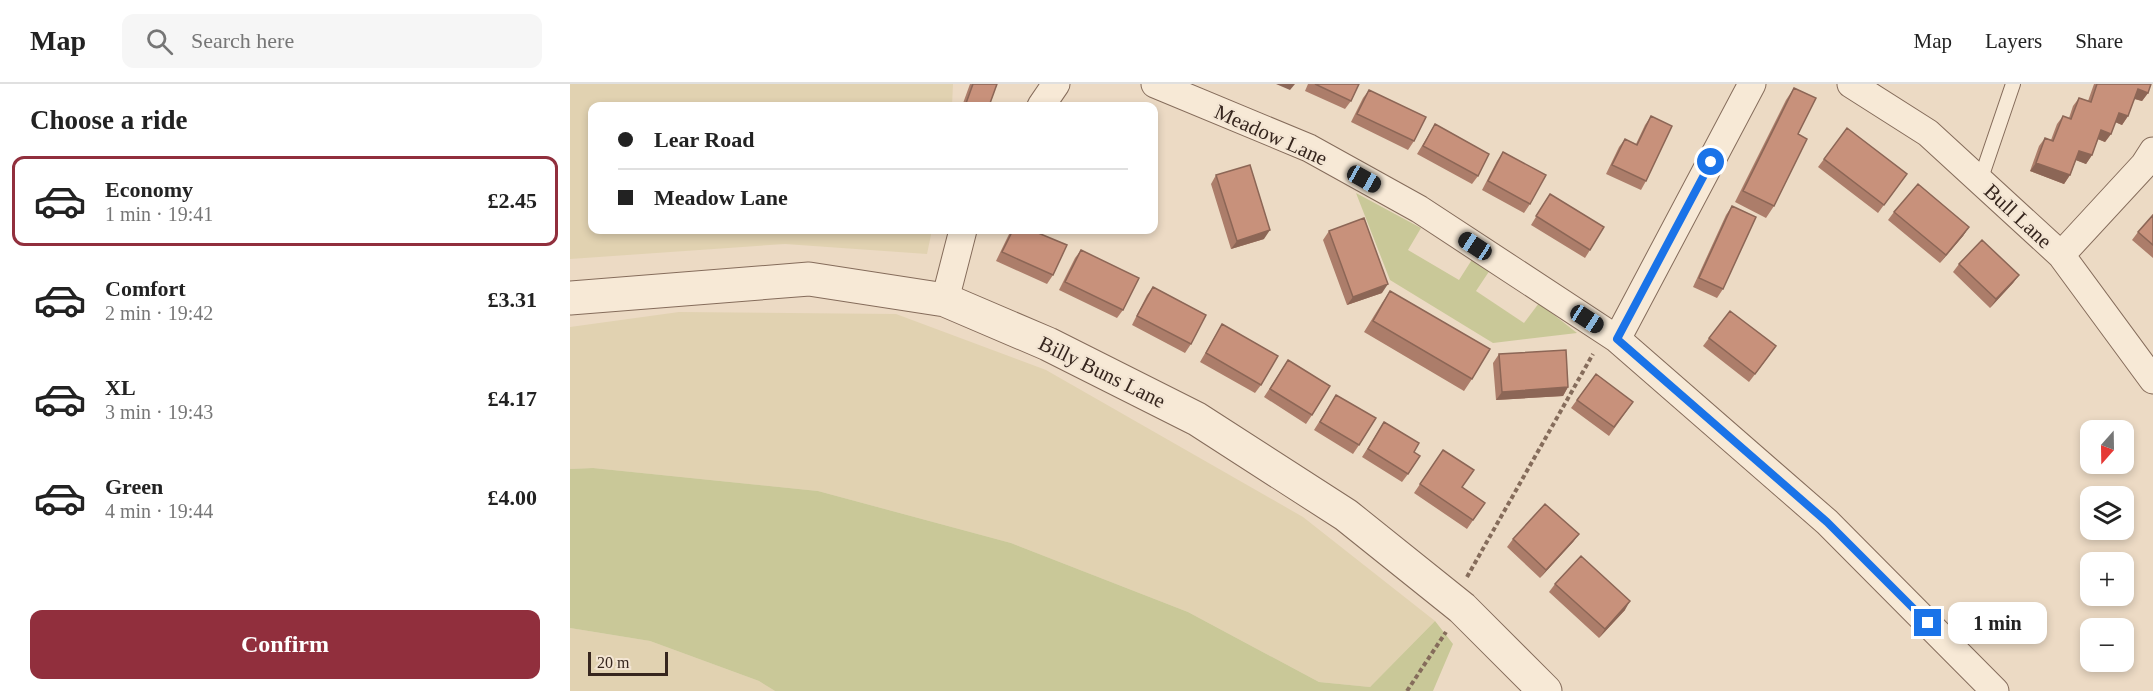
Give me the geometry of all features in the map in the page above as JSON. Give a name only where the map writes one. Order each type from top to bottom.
[{"type":"street","points":[[1044,102],[1056,84]]},
{"type":"street","name":"Meadow Lane","points":[[1155,84],[1309,148],[1419,209],[1611,335],[1827,522],[1995,691]]},
{"type":"street","points":[[1611,335],[1752,84]]},
{"type":"street","name":"Bull Lane","points":[[1851,84],[1928,133],[2061,255],[2153,380]]},
{"type":"street","points":[[2061,255],[2150,162]]},
{"type":"street","points":[[945,300],[962,234]]},
{"type":"street","name":"Billy Buns Lane","points":[[570,297],[809,279],[945,300],[1048,344],[1197,419],[1346,515],[1458,605],[1545,691]]},
{"type":"lane","points":[[1980,181],[2013,84]]},
{"type":"path","points":[[1407,691],[1611,335]]},
{"type":"shaded area","points":[[570,84],[953,84],[952,102],[588,102],[588,234],[931,234],[927,254],[785,244],[570,259]]},
{"type":"shaded area","points":[[1356,193],[1421,228],[1408,250],[1459,280],[1473,258],[1490,270],[1476,291],[1524,323],[1539,303],[1577,333],[1493,343],[1390,280]]},
{"type":"shaded area","points":[[679,312],[896,314],[1046,370],[1303,517],[1435,621],[1370,687],[1319,682],[1188,612],[1011,543],[818,491],[593,468],[570,469],[570,327]]},
{"type":"shaded area","points":[[593,468],[818,491],[1011,543],[1188,612],[1319,682],[1370,687],[1435,621],[1453,644],[1433,691],[775,691],[759,681],[650,641],[570,628],[570,469]]},
{"type":"shaded area","points":[[570,628],[650,641],[759,681],[775,691],[570,691]]},
{"type":"building","points":[[973,84],[997,84],[990,102],[966,102]]},
{"type":"building","points":[[1315,84],[1359,84],[1351,101]]},
{"type":"building","points":[[2097,84],[2151,84],[2148,93],[2138,89],[2128,116],[2119,113],[2111,134],[2101,130],[2092,155],[2079,151],[2070,175],[2036,163],[2045,138],[2053,141],[2063,116],[2071,119],[2079,98],[2091,102]]},
{"type":"building","points":[[1794,88],[1816,98],[1798,134],[1807,139],[1774,206],[1743,191]]},
{"type":"building","points":[[1369,90],[1426,117],[1414,141],[1357,114]]},
{"type":"building","points":[[1651,116],[1672,126],[1646,181],[1612,165],[1625,139],[1637,145]]},
{"type":"building","points":[[1435,124],[1489,154],[1478,176],[1423,146]]},
{"type":"building","points":[[1847,128],[1907,174],[1884,205],[1824,159]]},
{"type":"building","points":[[1503,152],[1546,175],[1530,204],[1488,181]]},
{"type":"building","points":[[1250,165],[1270,230],[1237,241],[1216,175]]},
{"type":"building","points":[[1918,184],[1969,227],[1946,255],[1894,212]]},
{"type":"building","points":[[1550,194],[1604,227],[1590,250],[1536,216]]},
{"type":"building","points":[[1732,206],[1756,217],[1723,289],[1699,278]]},
{"type":"building","points":[[2153,215],[2153,245],[2138,232]]},
{"type":"building","points":[[1364,218],[1388,284],[1353,297],[1329,231]]},
{"type":"building","points":[[1011,234],[1041,234],[1067,245],[1053,275],[1002,252]]},
{"type":"building","points":[[1982,240],[2019,275],[1996,299],[1959,264]]},
{"type":"building","points":[[1081,250],[1139,278],[1123,310],[1065,282]]},
{"type":"building","points":[[1153,287],[1206,315],[1191,344],[1137,316]]},
{"type":"building","points":[[1390,291],[1490,349],[1472,379],[1373,321]]},
{"type":"building","points":[[1730,311],[1776,346],[1755,374],[1709,338]]},
{"type":"building","points":[[1222,324],[1278,356],[1261,385],[1206,353]]},
{"type":"building","points":[[1566,350],[1568,387],[1502,392],[1499,354]]},
{"type":"building","points":[[1288,360],[1330,386],[1312,415],[1270,389]]},
{"type":"building","points":[[1596,374],[1633,402],[1614,427],[1577,400]]},
{"type":"building","points":[[1336,395],[1376,418],[1359,445],[1320,422]]},
{"type":"building","points":[[1384,422],[1419,443],[1414,452],[1420,456],[1408,474],[1368,449]]},
{"type":"building","points":[[1443,450],[1474,470],[1462,487],[1485,503],[1473,520],[1420,484]]},
{"type":"building","points":[[1545,504],[1579,534],[1546,570],[1513,539]]},
{"type":"building","points":[[1581,556],[1630,601],[1605,629],[1555,584]]},
{"type":"route","points":[[1711,162],[1617,339],[1827,522],[1928,623]]}]
